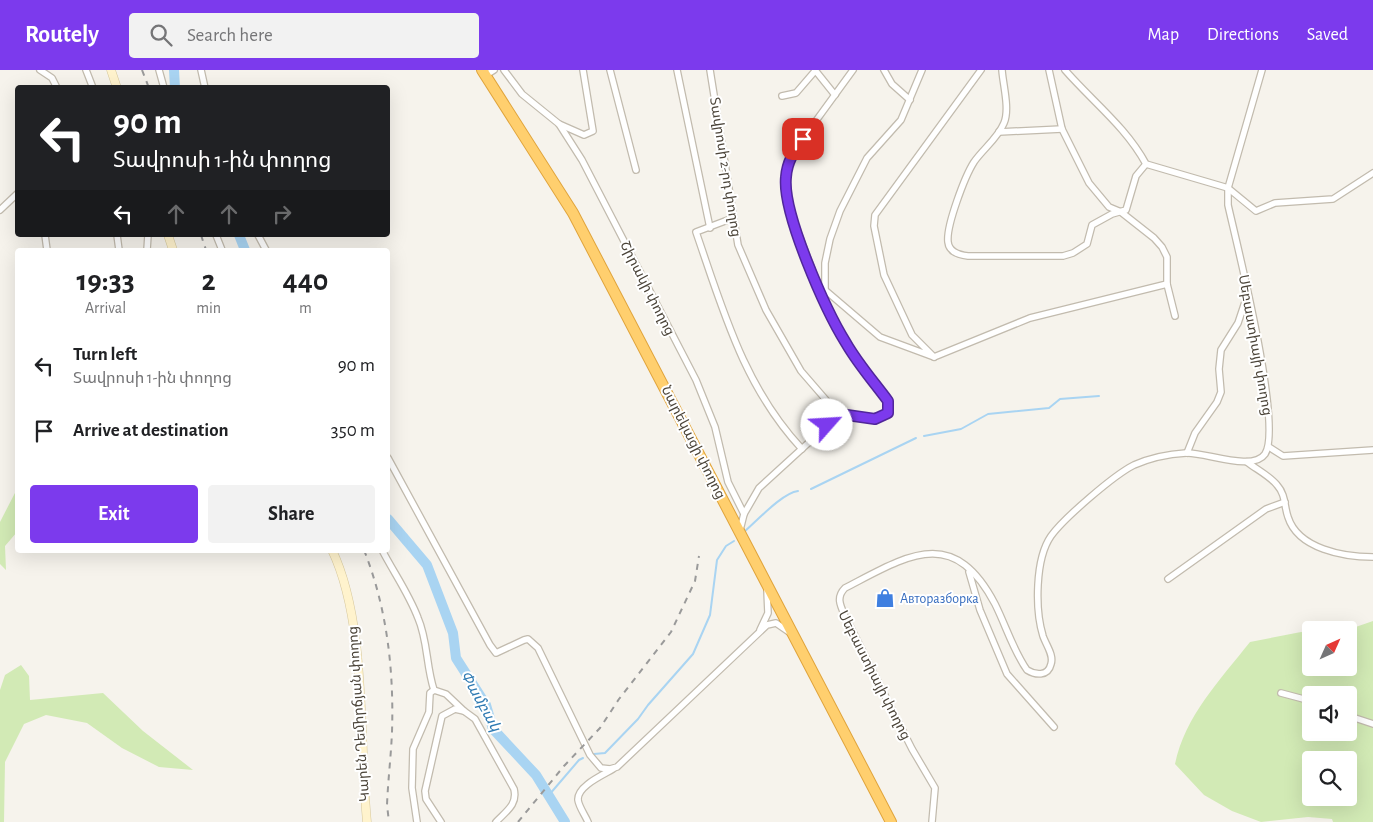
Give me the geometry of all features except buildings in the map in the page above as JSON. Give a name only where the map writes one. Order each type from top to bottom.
[{"type":"highway","name":"Նարեկացի փողոց","points":[[487,72],[573,213],[891,822]]},
{"type":"main road","points":[[111,70],[116,85]]},
{"type":"main road","name":"Կարեն Դեմիրճյան փողոց","points":[[333,553],[346,589],[353,627],[367,822]]},
{"type":"street","points":[[40,70],[52,78],[56,85]]},
{"type":"street","points":[[86,70],[92,85]]},
{"type":"street","points":[[160,70],[163,85]]},
{"type":"street","points":[[201,70],[204,85]]},
{"type":"street","name":"Շիրակի փողոց","points":[[504,70],[522,94],[559,124],[582,160],[696,380],[715,427],[728,482],[744,514]]},
{"type":"street","points":[[559,124],[584,135],[593,131],[583,70]]},
{"type":"street","points":[[610,70],[636,170]]},
{"type":"street","points":[[677,70],[710,228]]},
{"type":"street","name":"Տավրոսի 2-րդ փողոց","points":[[710,70],[738,245],[750,276],[786,348],[822,397],[840,414]]},
{"type":"street","points":[[782,96],[796,93],[815,70],[835,96]]},
{"type":"street","points":[[739,532],[744,514],[759,488],[840,414],[875,419],[888,413],[890,407],[888,401],[844,341],[789,209],[786,177],[794,151],[853,70]]},
{"type":"street","points":[[884,70],[892,84],[910,100]]},
{"type":"street","points":[[822,291],[830,239],[840,211],[868,158],[901,120],[922,70]]},
{"type":"street","points":[[934,357],[912,335],[884,275],[874,226],[875,215],[981,70]]},
{"type":"street","points":[[1002,70],[1006,117],[999,132],[975,162],[963,183],[949,234],[948,243],[952,250],[960,256],[1063,256],[1082,248],[1090,238],[1092,225],[1126,210],[1138,172],[1146,164]]},
{"type":"street","points":[[1049,70],[1062,129],[1090,183],[1110,207],[1120,212],[1154,238],[1162,247],[1167,257],[1167,284],[1175,316]]},
{"type":"street","points":[[1065,70],[1136,145],[1146,164],[1228,188],[1256,211],[1275,203],[1333,199],[1373,173]]},
{"type":"street","name":"Սեբաստիայի փողոց","points":[[1262,70],[1228,188],[1228,205],[1269,412],[1268,447]]},
{"type":"street","points":[[999,132],[1062,129]]},
{"type":"street","points":[[0,210],[15,196]]},
{"type":"street","points":[[733,218],[696,232],[734,342],[779,424],[802,449]]},
{"type":"street","points":[[822,291],[880,337],[934,357],[1030,318],[1167,284]]},
{"type":"street","points":[[1187,453],[1195,433],[1217,402],[1221,392],[1219,368],[1222,350],[1238,323],[1247,294]]},
{"type":"street","points":[[1247,462],[1260,459],[1268,447],[1283,456],[1373,450]]},
{"type":"street","name":"Սեբաստիայի փողոց","points":[[932,822],[935,788],[912,749],[840,606],[840,596],[845,588],[901,558],[915,555],[949,556],[962,561],[994,603],[1027,670],[1038,675],[1046,672],[1052,659],[1040,622],[1038,589],[1045,548],[1050,537],[1082,507],[1133,466],[1150,459],[1187,453],[1247,462]]},
{"type":"street","points":[[390,462],[490,645],[496,653],[524,640],[528,639],[532,642],[538,648],[593,759],[601,768],[614,768]]},
{"type":"street","points":[[1247,462],[1277,484],[1285,502],[1288,518],[1300,537],[1336,553],[1373,557]]},
{"type":"street","points":[[1168,579],[1266,509],[1285,502]]},
{"type":"street","points":[[384,553],[418,618],[426,640],[430,677],[434,690]]},
{"type":"street","points":[[968,568],[980,610],[1006,674],[1054,727]]},
{"type":"street","points":[[758,634],[768,613],[769,602],[766,582]]},
{"type":"street","points":[[588,822],[578,802],[578,796],[585,787],[614,768],[767,625],[776,623],[794,636]]},
{"type":"street","points":[[434,690],[446,694],[475,719],[515,795],[512,806],[496,822]]},
{"type":"street","points":[[416,822],[411,769],[413,749],[429,712],[430,692],[434,690]]},
{"type":"street","points":[[1282,693],[1302,699]]},
{"type":"street","points":[[441,822],[426,799],[425,792],[442,716],[455,709],[464,711]]},
{"type":"street","points":[[1357,719],[1373,724]]},
{"type":"green space","points":[[15,493],[15,534],[5,546],[6,570],[0,564],[0,522]]},
{"type":"green space","points":[[1373,621],[1373,822],[1333,822],[1332,819],[1308,817],[1261,822],[1232,811],[1204,795],[1175,764],[1180,747],[1195,714],[1250,642],[1301,632],[1302,676],[1358,676],[1358,626]]},
{"type":"green space","points":[[21,665],[29,676],[30,700],[103,693],[143,731],[193,770],[159,767],[122,748],[87,723],[46,715],[24,724],[5,762],[4,822],[0,822],[0,690],[5,675]]},
{"type":"waterway","name":"Փամբակ","points":[[174,70],[175,85]]},
{"type":"waterway","name":"Փամբակ","points":[[240,237],[244,248]]},
{"type":"waterway","points":[[924,436],[961,429],[988,414],[1049,408],[1060,399],[1099,396]]},
{"type":"waterway","points":[[811,489],[916,438]]},
{"type":"waterway","points":[[744,532],[777,502],[798,491]]},
{"type":"waterway","name":"Փամբակ","points":[[390,521],[427,565],[453,633],[456,658],[486,705],[493,729],[536,775],[565,822]]},
{"type":"waterway","points":[[594,754],[605,753],[638,719],[693,654],[710,615],[717,560],[726,546],[734,541]]},
{"type":"waterway","points":[[549,795],[579,760],[583,758]]},
{"type":"railway","points":[[142,70],[148,85]]},
{"type":"railway","points":[[202,237],[205,248]]},
{"type":"railway","points":[[365,553],[378,594],[390,662],[392,741],[387,805],[389,822]]},
{"type":"railway","points":[[518,822],[564,766],[600,728],[619,699],[671,632],[695,581],[699,556]]},
{"type":"place","name":"Авторазборка","points":[[885,598]]},
{"type":"route","points":[[803,139],[788,163],[786,194],[789,209],[826,306],[844,341],[888,401],[890,407],[888,413],[875,419],[840,414],[827,425]]}]
